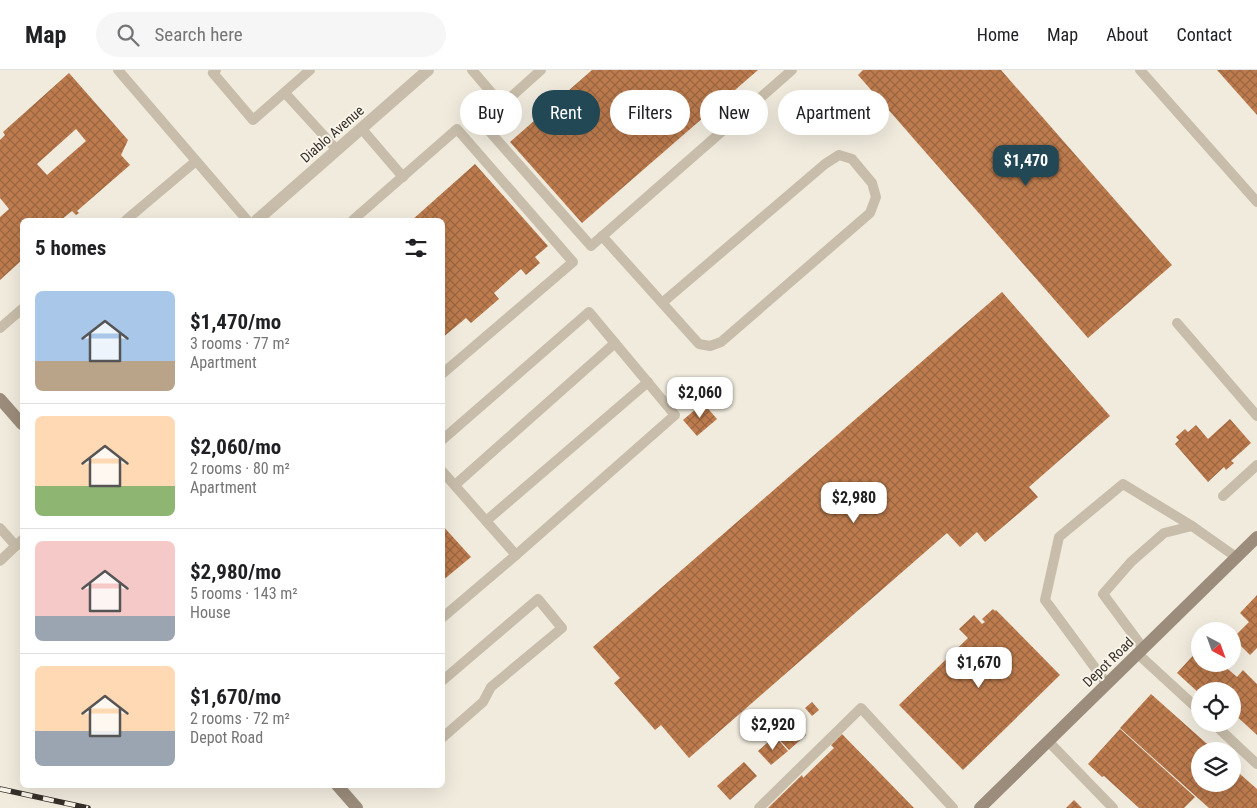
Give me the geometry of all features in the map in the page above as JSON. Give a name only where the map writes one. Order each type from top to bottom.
[{"type":"main road","points":[[0,399],[20,418]]},
{"type":"main road","name":"Depot Road","points":[[980,808],[1257,537]]},
{"type":"main road","points":[[340,788],[358,808]]},
{"type":"street","name":"Diablo Avenue","points":[[259,218],[337,150],[421,72]]},
{"type":"lane","points":[[118,70],[244,218]]},
{"type":"lane","points":[[216,70],[212,73],[253,120],[310,70]]},
{"type":"lane","points":[[472,70],[489,90]]},
{"type":"lane","points":[[519,90],[541,70]]},
{"type":"lane","points":[[493,135],[590,246],[792,70]]},
{"type":"lane","points":[[1140,70],[1257,202]]},
{"type":"lane","points":[[285,93],[337,150]]},
{"type":"lane","points":[[361,128],[403,177]]},
{"type":"lane","points":[[355,218],[457,129],[573,262],[445,371]]},
{"type":"lane","points":[[602,236],[662,303],[699,344],[710,346],[721,342],[870,212],[876,196],[872,183],[852,159],[839,156],[824,164],[662,303]]},
{"type":"lane","points":[[128,218],[196,160]]},
{"type":"lane","points":[[0,328],[20,310]]},
{"type":"lane","points":[[445,437],[589,312],[675,415],[445,615]]},
{"type":"lane","points":[[1177,323],[1257,416]]},
{"type":"lane","points":[[455,485],[615,343]]},
{"type":"lane","points":[[486,521],[648,382]]},
{"type":"lane","points":[[1223,496],[1257,465]]},
{"type":"lane","points":[[445,474],[516,555]]},
{"type":"lane","points":[[1107,684],[1045,600],[1059,537],[1123,484],[1192,526],[1236,557]]},
{"type":"lane","points":[[1191,702],[1140,651],[1102,594],[1131,562],[1164,533],[1192,526]]},
{"type":"lane","points":[[0,528],[19,543],[0,561]]},
{"type":"lane","points":[[445,678],[538,599],[562,628],[491,687],[483,702],[445,735]]},
{"type":"lane","points":[[759,808],[861,708],[953,808]]},
{"type":"lane","points":[[1223,732],[1257,764]]},
{"type":"lane","points":[[1048,741],[1113,808]]},
{"type":"building","points":[[592,70],[758,70],[735,90],[700,90],[700,120],[690,129],[690,90],[610,90],[610,135],[683,135],[582,223],[510,142],[518,135],[522,135],[522,131],[532,123],[532,135],[600,135],[600,90],[569,90]]},
{"type":"building","points":[[863,70],[1001,70],[1172,265],[1088,338],[889,110],[889,90],[871,90],[858,75]]},
{"type":"building","points":[[1217,70],[1257,70],[1257,115]]},
{"type":"building","points":[[69,73],[128,140],[121,155],[130,165],[77,211],[79,213],[76,215],[72,211],[63,218],[20,218],[20,262],[0,280],[0,217],[9,209],[0,198],[0,140],[5,135],[3,132]],"holes":[[[76,129],[86,141],[47,175],[37,164]]]},
{"type":"building","points":[[475,164],[548,246],[535,257],[540,263],[526,275],[521,269],[494,293],[499,299],[471,323],[466,318],[445,336],[445,218],[414,218]]},
{"type":"building","points":[[1002,292],[1110,416],[1029,487],[1038,497],[985,542],[977,532],[960,547],[947,533],[689,758],[661,725],[655,730],[614,683],[620,678],[593,647]]},
{"type":"building","points":[[703,403],[717,419],[697,436],[683,420]]},
{"type":"building","points":[[1230,419],[1251,443],[1231,461],[1234,463],[1226,470],[1224,467],[1208,482],[1175,444],[1179,440],[1176,437],[1185,429],[1188,432],[1196,425],[1208,439]]},
{"type":"building","points":[[445,528],[471,557],[445,579]]},
{"type":"building","points":[[1257,595],[1257,648],[1250,655],[1241,646],[1241,630],[1249,622],[1240,613]]},
{"type":"building","points":[[993,609],[1060,675],[963,770],[899,705],[968,638],[959,629],[974,615],[982,624],[985,622],[982,619]]},
{"type":"building","points":[[1191,658],[1191,672],[1231,672],[1237,677],[1243,670],[1257,684],[1257,735],[1241,720],[1241,682],[1191,682],[1191,686],[1177,673]]},
{"type":"building","points":[[1151,694],[1191,730],[1191,732],[1194,732],[1205,742],[1191,742],[1191,792],[1120,728]]},
{"type":"building","points":[[812,702],[819,710],[812,716],[805,708]]},
{"type":"building","points":[[793,721],[806,735],[789,750],[776,736]]},
{"type":"building","points":[[1120,729],[1195,797],[1184,808],[1139,808],[1088,764]]},
{"type":"building","points":[[842,734],[914,808],[768,808],[802,775],[803,778],[834,748],[831,745]]},
{"type":"building","points":[[775,736],[788,751],[771,765],[758,751]]},
{"type":"building","points":[[744,762],[757,776],[730,800],[717,786]]},
{"type":"building","points":[[1241,775],[1257,789],[1257,808],[1209,808],[1191,792],[1241,792]]},
{"type":"building","points":[[1074,800],[1082,808],[1066,808]]},
{"type":"railway","points":[[0,789],[88,808]]}]
